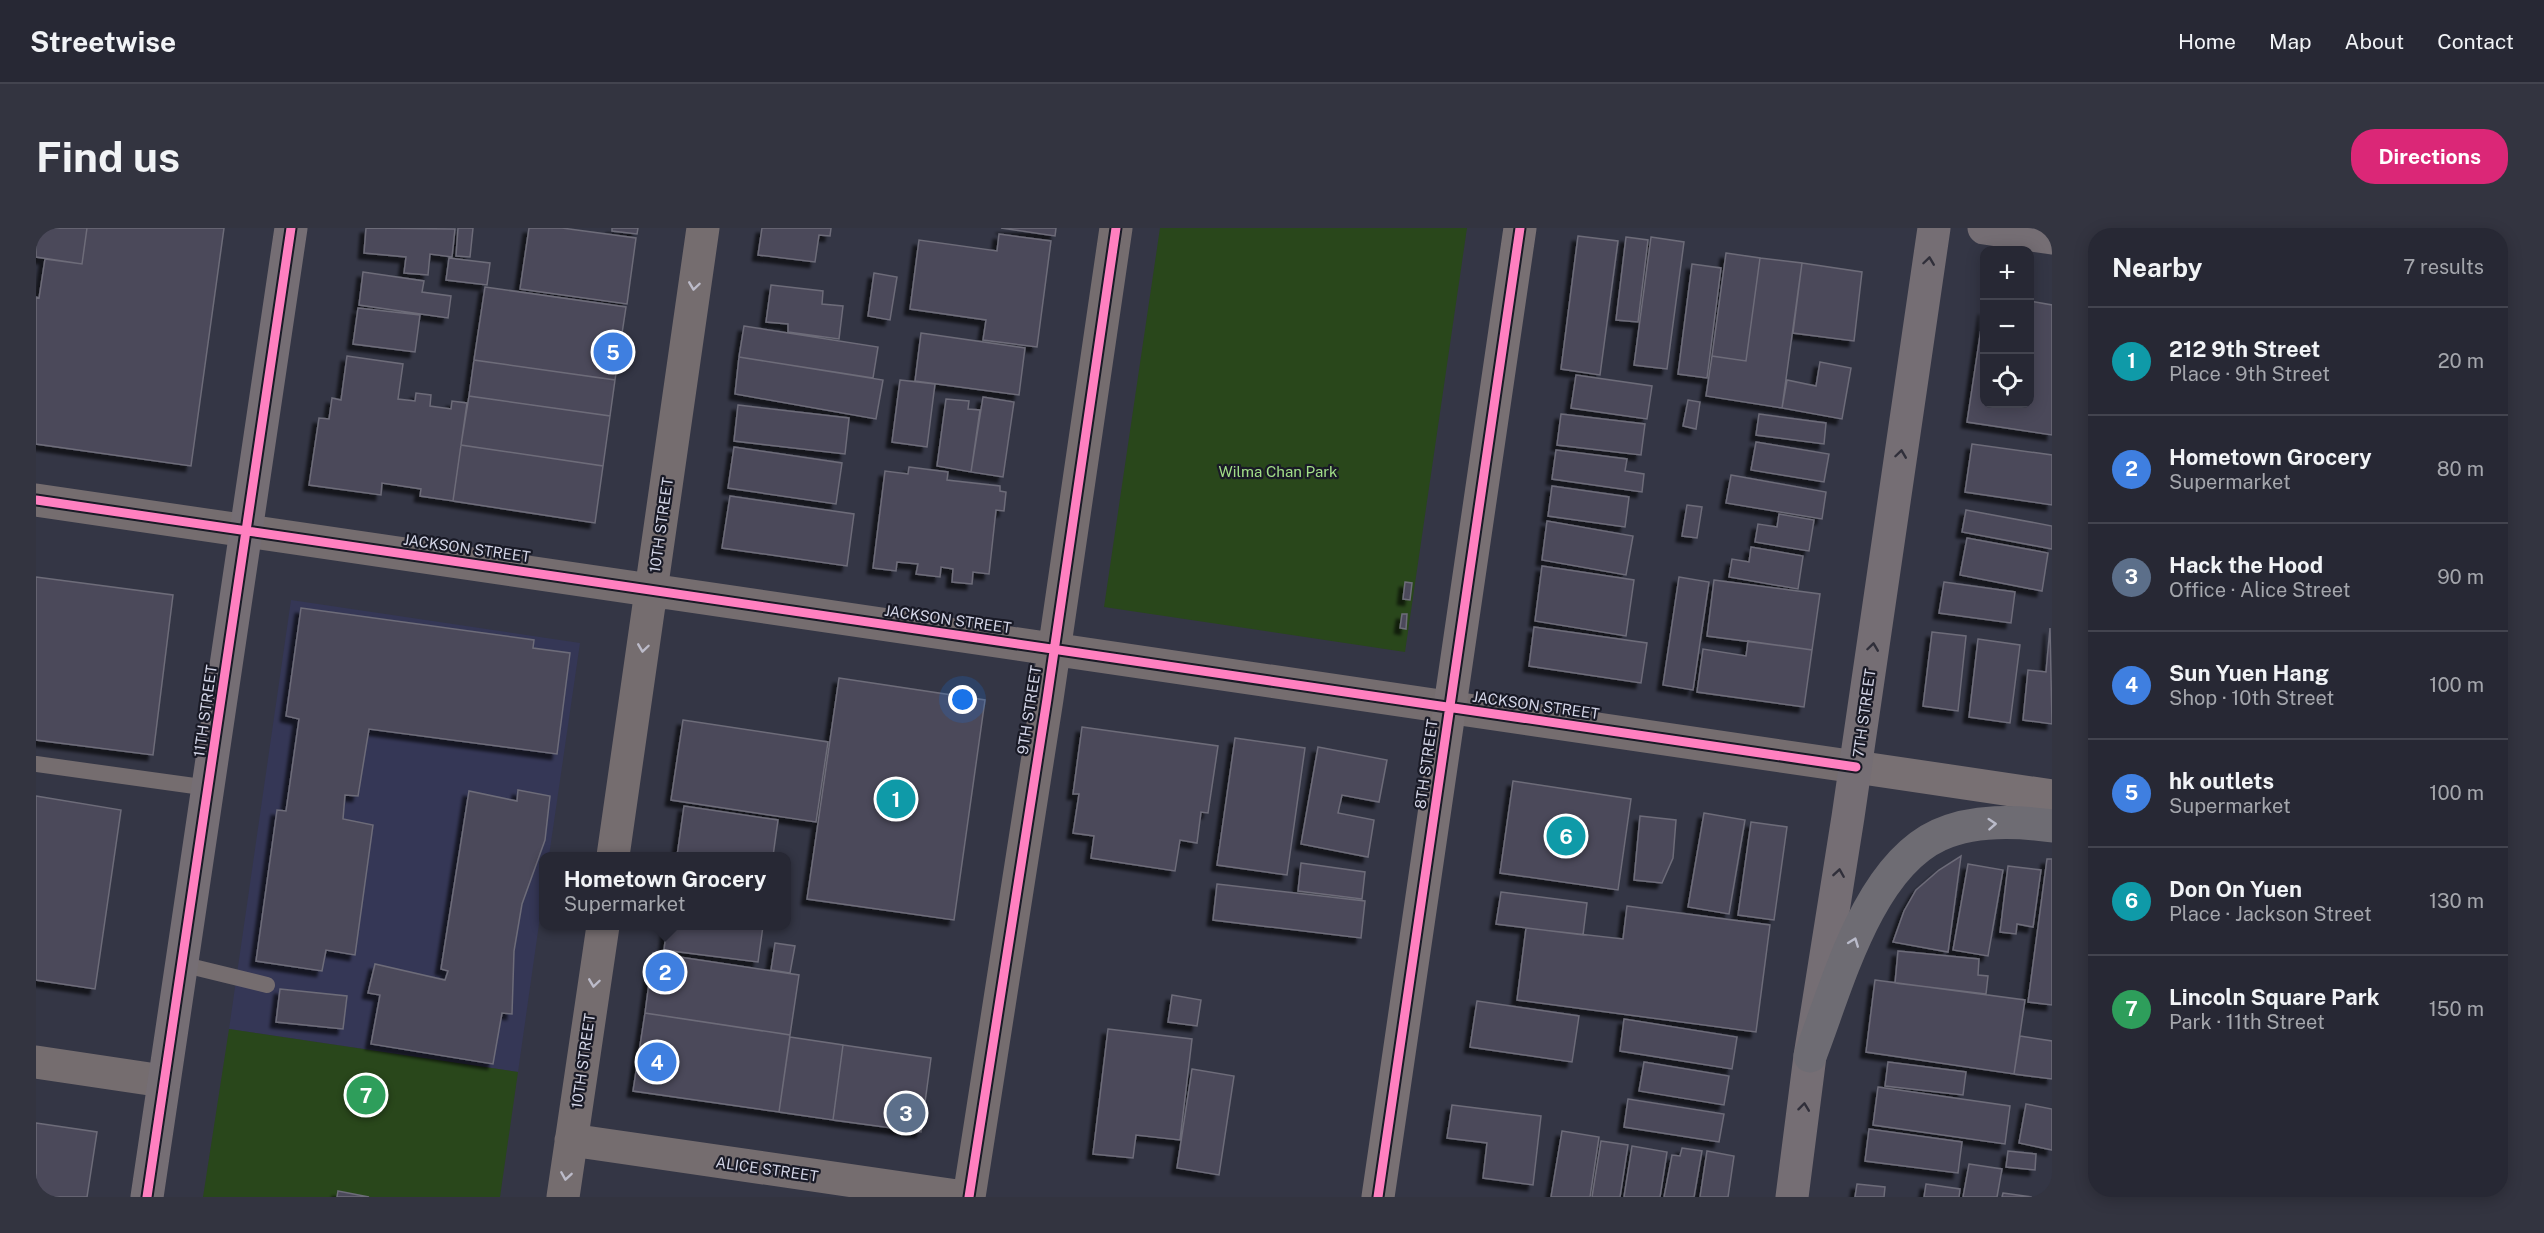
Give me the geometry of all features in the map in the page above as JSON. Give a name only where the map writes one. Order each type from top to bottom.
[{"type":"highway","points":[[1810,1056],[1862,922],[1893,871],[1919,847],[1940,835],[1972,825],[2020,822],[2052,826]]},
{"type":"main road","name":"11TH STREET","points":[[147,1197],[291,228]]},
{"type":"main road","name":"8TH STREET","points":[[1378,1197],[1520,228]]},
{"type":"main road","name":"7TH STREET","points":[[1792,1197],[1810,1056],[1856,767],[1934,228]]},
{"type":"main road","points":[[1984,228],[2052,238]]},
{"type":"main road","name":"JACKSON STREET","points":[[1856,767],[2052,796]]},
{"type":"street","name":"10TH STREET","points":[[614,852],[703,228]]},
{"type":"street","name":"9TH STREET","points":[[969,1197],[1054,650],[1116,228]]},
{"type":"street","name":"JACKSON STREET","points":[[36,500],[1856,767]]},
{"type":"street","name":"10TH STREET","points":[[563,1197],[602,930]]},
{"type":"street","points":[[36,1062],[163,1081]]},
{"type":"street","name":"ALICE STREET","points":[[571,1140],[964,1197]]},
{"type":"lane","points":[[36,764],[209,788]]},
{"type":"lane","points":[[181,964],[267,985]]},
{"type":"shaded area","points":[[291,600],[580,643],[550,852],[539,852],[539,924],[518,1072],[229,1029]]},
{"type":"green space","name":"Wilma Chan Park","points":[[1160,228],[1467,228],[1405,652],[1104,607]]},
{"type":"green space","points":[[229,1029],[518,1072],[500,1197],[203,1197]]},
{"type":"building","points":[[36,228],[87,228],[82,264],[36,257]]},
{"type":"building","points":[[87,228],[224,228],[191,466],[36,444],[36,297],[39,298],[45,259],[82,264]]},
{"type":"building","points":[[366,228],[455,229],[452,257],[430,254],[428,275],[404,273],[406,257],[364,253]]},
{"type":"building","points":[[458,228],[473,228],[470,257],[456,256]]},
{"type":"building","points":[[529,228],[562,228],[636,238],[627,304],[520,289]]},
{"type":"building","points":[[612,228],[638,228],[637,234],[612,231]]},
{"type":"building","points":[[762,228],[831,228],[830,236],[819,235],[815,262],[758,255]]},
{"type":"building","points":[[1001,228],[1056,228],[1055,236]]},
{"type":"building","points":[[999,234],[1051,241],[1037,347],[983,340],[986,320],[910,309],[919,240],[997,251]]},
{"type":"building","points":[[1578,236],[1618,241],[1600,375],[1561,369]]},
{"type":"building","points":[[1626,237],[1648,240],[1638,322],[1616,320]]},
{"type":"building","points":[[1651,237],[1684,242],[1667,369],[1634,365]]},
{"type":"building","points":[[1726,253],[1760,258],[1746,361],[1712,356]]},
{"type":"building","points":[[449,258],[490,263],[487,285],[446,280]]},
{"type":"building","points":[[1760,258],[1802,263],[1782,408],[1706,396],[1712,356],[1746,361]]},
{"type":"building","points":[[1802,263],[1862,272],[1854,341],[1793,333]]},
{"type":"building","points":[[1692,264],[1721,268],[1707,378],[1678,374]]},
{"type":"building","points":[[363,272],[424,281],[422,292],[451,296],[448,318],[359,305]]},
{"type":"building","points":[[874,273],[897,277],[890,320],[868,316]]},
{"type":"building","points":[[771,285],[823,291],[822,304],[843,306],[839,339],[788,332],[788,324],[766,322]]},
{"type":"building","points":[[485,287],[626,307],[615,380],[474,360]]},
{"type":"building","points":[[2034,302],[2052,305],[2052,435],[1967,422],[1980,336],[1980,408],[2034,408]]},
{"type":"building","points":[[358,308],[420,315],[415,352],[353,344]]},
{"type":"building","points":[[744,326],[878,347],[873,378],[739,357]]},
{"type":"building","points":[[921,333],[1025,348],[1019,395],[915,381]]},
{"type":"building","points":[[347,356],[403,364],[398,399],[415,401],[416,393],[431,395],[430,406],[451,409],[452,401],[467,403],[453,501],[420,496],[421,489],[382,483],[381,495],[309,485],[319,418],[329,419],[332,398],[341,400]]},
{"type":"building","points":[[739,357],[883,380],[876,419],[735,394]]},
{"type":"building","points":[[474,360],[615,380],[610,416],[469,396]]},
{"type":"building","points":[[1820,362],[1851,368],[1842,419],[1782,408],[1787,380],[1816,386]]},
{"type":"building","points":[[1576,375],[1652,386],[1647,419],[1571,408]]},
{"type":"building","points":[[900,380],[935,384],[927,447],[892,442]]},
{"type":"building","points":[[469,396],[610,416],[603,466],[461,445]]},
{"type":"building","points":[[983,397],[1014,402],[1003,477],[971,472]]},
{"type":"building","points":[[946,399],[969,401],[968,409],[980,410],[971,472],[937,466]]},
{"type":"building","points":[[1688,400],[1700,402],[1696,429],[1683,426]]},
{"type":"building","points":[[738,405],[849,418],[845,454],[734,441]]},
{"type":"building","points":[[1561,414],[1645,424],[1641,455],[1557,445]]},
{"type":"building","points":[[1759,414],[1826,423],[1824,444],[1756,435]]},
{"type":"building","points":[[1756,442],[1829,454],[1824,482],[1751,470]]},
{"type":"building","points":[[1972,444],[2052,455],[2052,505],[1965,492]]},
{"type":"building","points":[[461,445],[603,466],[595,523],[453,501]]},
{"type":"building","points":[[734,447],[842,463],[836,504],[728,488]]},
{"type":"building","points":[[1556,450],[1627,459],[1625,471],[1644,474],[1642,492],[1552,479]]},
{"type":"building","points":[[909,467],[948,472],[947,480],[1000,486],[1000,491],[1006,492],[1004,511],[996,510],[989,574],[973,572],[972,584],[952,582],[953,569],[941,567],[940,577],[916,574],[918,564],[897,562],[896,571],[873,568],[885,471],[908,474]]},
{"type":"building","points":[[1731,475],[1826,492],[1822,519],[1726,503]]},
{"type":"building","points":[[1552,486],[1629,497],[1625,527],[1548,516]]},
{"type":"building","points":[[730,496],[854,514],[847,566],[722,548]]},
{"type":"building","points":[[1687,505],[1702,507],[1697,538],[1682,536]]},
{"type":"building","points":[[1966,510],[2052,526],[2052,549],[1962,532]]},
{"type":"building","points":[[1779,514],[1814,520],[1809,551],[1755,542],[1758,524],[1777,527]]},
{"type":"building","points":[[1547,521],[1633,536],[1626,575],[1542,560]]},
{"type":"building","points":[[1967,538],[2048,553],[2042,591],[1960,575]]},
{"type":"building","points":[[1751,547],[1803,556],[1798,589],[1729,577],[1732,559],[1749,562]]},
{"type":"building","points":[[1542,566],[1634,580],[1626,636],[1535,621]]},
{"type":"building","points":[[36,577],[173,595],[153,755],[36,740]]},
{"type":"building","points":[[1679,577],[1709,582],[1693,690],[1663,685]]},
{"type":"building","points":[[1714,580],[1820,594],[1812,650],[1707,636]]},
{"type":"building","points":[[1405,582],[1412,583],[1410,600],[1403,599]]},
{"type":"building","points":[[1944,582],[2015,592],[2011,623],[1939,613]]},
{"type":"building","points":[[301,608],[534,640],[533,648],[570,653],[557,754],[369,729],[358,796],[345,795],[343,819],[373,825],[355,955],[326,950],[322,971],[256,961],[277,810],[286,811],[299,719],[286,716]]},
{"type":"building","points":[[1402,614],[1407,614],[1406,629],[1400,628]]},
{"type":"building","points":[[1534,627],[1647,643],[1641,683],[1529,666]]},
{"type":"building","points":[[2050,628],[2052,724],[2023,720],[2028,670],[2046,672]]},
{"type":"building","points":[[1932,632],[1966,636],[1958,711],[1923,706]]},
{"type":"building","points":[[1978,639],[2020,645],[2010,723],[1969,717]]},
{"type":"building","points":[[1748,641],[1812,650],[1804,707],[1697,692],[1703,649],[1746,656]]},
{"type":"building","points":[[839,678],[985,700],[954,920],[807,899]]},
{"type":"building","points":[[683,720],[828,742],[816,822],[671,800]]},
{"type":"building","points":[[1082,727],[1218,746],[1208,813],[1201,812],[1197,843],[1180,840],[1175,871],[1091,858],[1094,836],[1073,833],[1079,794],[1073,794]]},
{"type":"building","points":[[1235,738],[1305,748],[1287,875],[1217,865]]},
{"type":"building","points":[[1318,747],[1387,760],[1379,802],[1342,795],[1338,813],[1374,820],[1368,857],[1301,844]]},
{"type":"building","points":[[1513,781],[1631,799],[1618,890],[1500,873]]},
{"type":"building","points":[[518,790],[550,796],[545,840],[522,904],[514,951],[512,1014],[502,1013],[493,1064],[371,1044],[380,995],[368,993],[375,964],[445,980],[448,971],[441,969],[469,791],[517,801]]},
{"type":"building","points":[[36,796],[121,810],[95,989],[36,980]]},
{"type":"building","points":[[684,806],[778,820],[774,852],[678,852]]},
{"type":"building","points":[[1704,813],[1745,820],[1729,914],[1688,907]]},
{"type":"building","points":[[1640,816],[1676,820],[1673,858],[1662,883],[1634,880]]},
{"type":"building","points":[[1751,822],[1787,827],[1774,920],[1738,915]]},
{"type":"building","points":[[1961,856],[1948,952],[1893,942],[1904,911],[1916,890],[1939,870]]},
{"type":"building","points":[[2047,859],[2052,859],[2052,1005],[2028,1002]]},
{"type":"building","points":[[1301,863],[1365,872],[1362,899],[1298,891]]},
{"type":"building","points":[[1968,864],[2003,870],[1988,956],[1953,950]]},
{"type":"building","points":[[2008,866],[2041,870],[2033,927],[2017,924],[2016,934],[2000,932]]},
{"type":"building","points":[[1217,884],[1365,901],[1361,938],[1213,920]]},
{"type":"building","points":[[1501,892],[1587,903],[1583,935],[1496,924]]},
{"type":"building","points":[[1627,906],[1770,925],[1756,1032],[1517,1000],[1526,928],[1623,939]]},
{"type":"building","points":[[666,930],[762,930],[758,962],[664,950]]},
{"type":"building","points":[[775,943],[795,946],[790,973],[771,970]]},
{"type":"building","points":[[1898,951],[1979,959],[1978,975],[1988,976],[1986,994],[1895,983]]},
{"type":"building","points":[[653,953],[799,975],[790,1035],[645,1013]]},
{"type":"building","points":[[1875,980],[2025,1000],[2014,1074],[1866,1052]]},
{"type":"building","points":[[280,989],[347,996],[343,1029],[276,1022]]},
{"type":"building","points":[[1172,995],[1201,1000],[1197,1026],[1168,1022]]},
{"type":"building","points":[[1477,1001],[1579,1016],[1572,1062],[1470,1047]]},
{"type":"building","points":[[645,1013],[790,1035],[779,1112],[633,1091]]},
{"type":"building","points":[[1624,1019],[1737,1037],[1732,1069],[1620,1051]]},
{"type":"building","points":[[1108,1029],[1192,1039],[1180,1140],[1136,1135],[1133,1158],[1093,1154]]},
{"type":"building","points":[[2020,1036],[2052,1041],[2052,1079],[2014,1074]]},
{"type":"building","points":[[790,1037],[843,1045],[833,1120],[779,1112]]},
{"type":"building","points":[[843,1045],[931,1058],[921,1132],[833,1120]]},
{"type":"building","points":[[1644,1062],[1729,1076],[1724,1105],[1639,1091]]},
{"type":"building","points":[[1888,1062],[1966,1072],[1963,1095],[1885,1086]]},
{"type":"building","points":[[1192,1069],[1234,1076],[1219,1175],[1177,1168]]},
{"type":"building","points":[[1878,1087],[2010,1106],[2005,1144],[1873,1125]]},
{"type":"building","points":[[1628,1099],[1724,1114],[1719,1142],[1624,1127]]},
{"type":"building","points":[[2026,1104],[2052,1109],[2052,1150],[2019,1143]]},
{"type":"building","points":[[1452,1105],[1541,1116],[1533,1185],[1483,1178],[1487,1143],[1447,1138]]},
{"type":"building","points":[[36,1123],[97,1132],[87,1197],[36,1197]]},
{"type":"building","points":[[1869,1129],[1962,1142],[1958,1173],[1865,1161]]},
{"type":"building","points":[[1562,1131],[1599,1137],[1590,1197],[1551,1197]]},
{"type":"building","points":[[1601,1141],[1628,1145],[1620,1197],[1592,1197]]},
{"type":"building","points":[[1632,1146],[1667,1152],[1660,1197],[1624,1197]]},
{"type":"building","points":[[1682,1148],[1702,1151],[1694,1197],[1664,1197],[1672,1155],[1680,1156]]},
{"type":"building","points":[[1707,1151],[1734,1156],[1728,1197],[1700,1197]]},
{"type":"building","points":[[2008,1151],[2036,1154],[2035,1170],[2006,1167]]},
{"type":"building","points":[[1969,1164],[2002,1169],[1997,1197],[1963,1197]]},
{"type":"building","points":[[1857,1184],[1885,1187],[1884,1197],[1855,1197]]},
{"type":"building","points":[[1926,1184],[1960,1189],[1959,1197],[1924,1197]]},
{"type":"building","points":[[338,1191],[369,1197],[337,1197]]},
{"type":"building","points":[[2003,1193],[2032,1197],[2002,1197]]},
{"type":"cycle path","points":[[147,1197],[291,228]]},
{"type":"cycle path","points":[[969,1197],[1047,699],[1116,228]]},
{"type":"cycle path","points":[[1378,1197],[1520,228]]},
{"type":"cycle path","points":[[36,500],[1856,767]]},
{"type":"place","name":"hk outlets","points":[[613,352]]},
{"type":"place","name":"212 9th Street","points":[[896,799]]},
{"type":"place","name":"Don On Yuen","points":[[1566,836]]},
{"type":"place","name":"Hometown Grocery","points":[[665,972]]},
{"type":"place","name":"Sun Yuen Hang","points":[[657,1062]]},
{"type":"place","name":"Lincoln Square Park","points":[[366,1095]]},
{"type":"place","name":"Hack the Hood","points":[[906,1113]]}]
